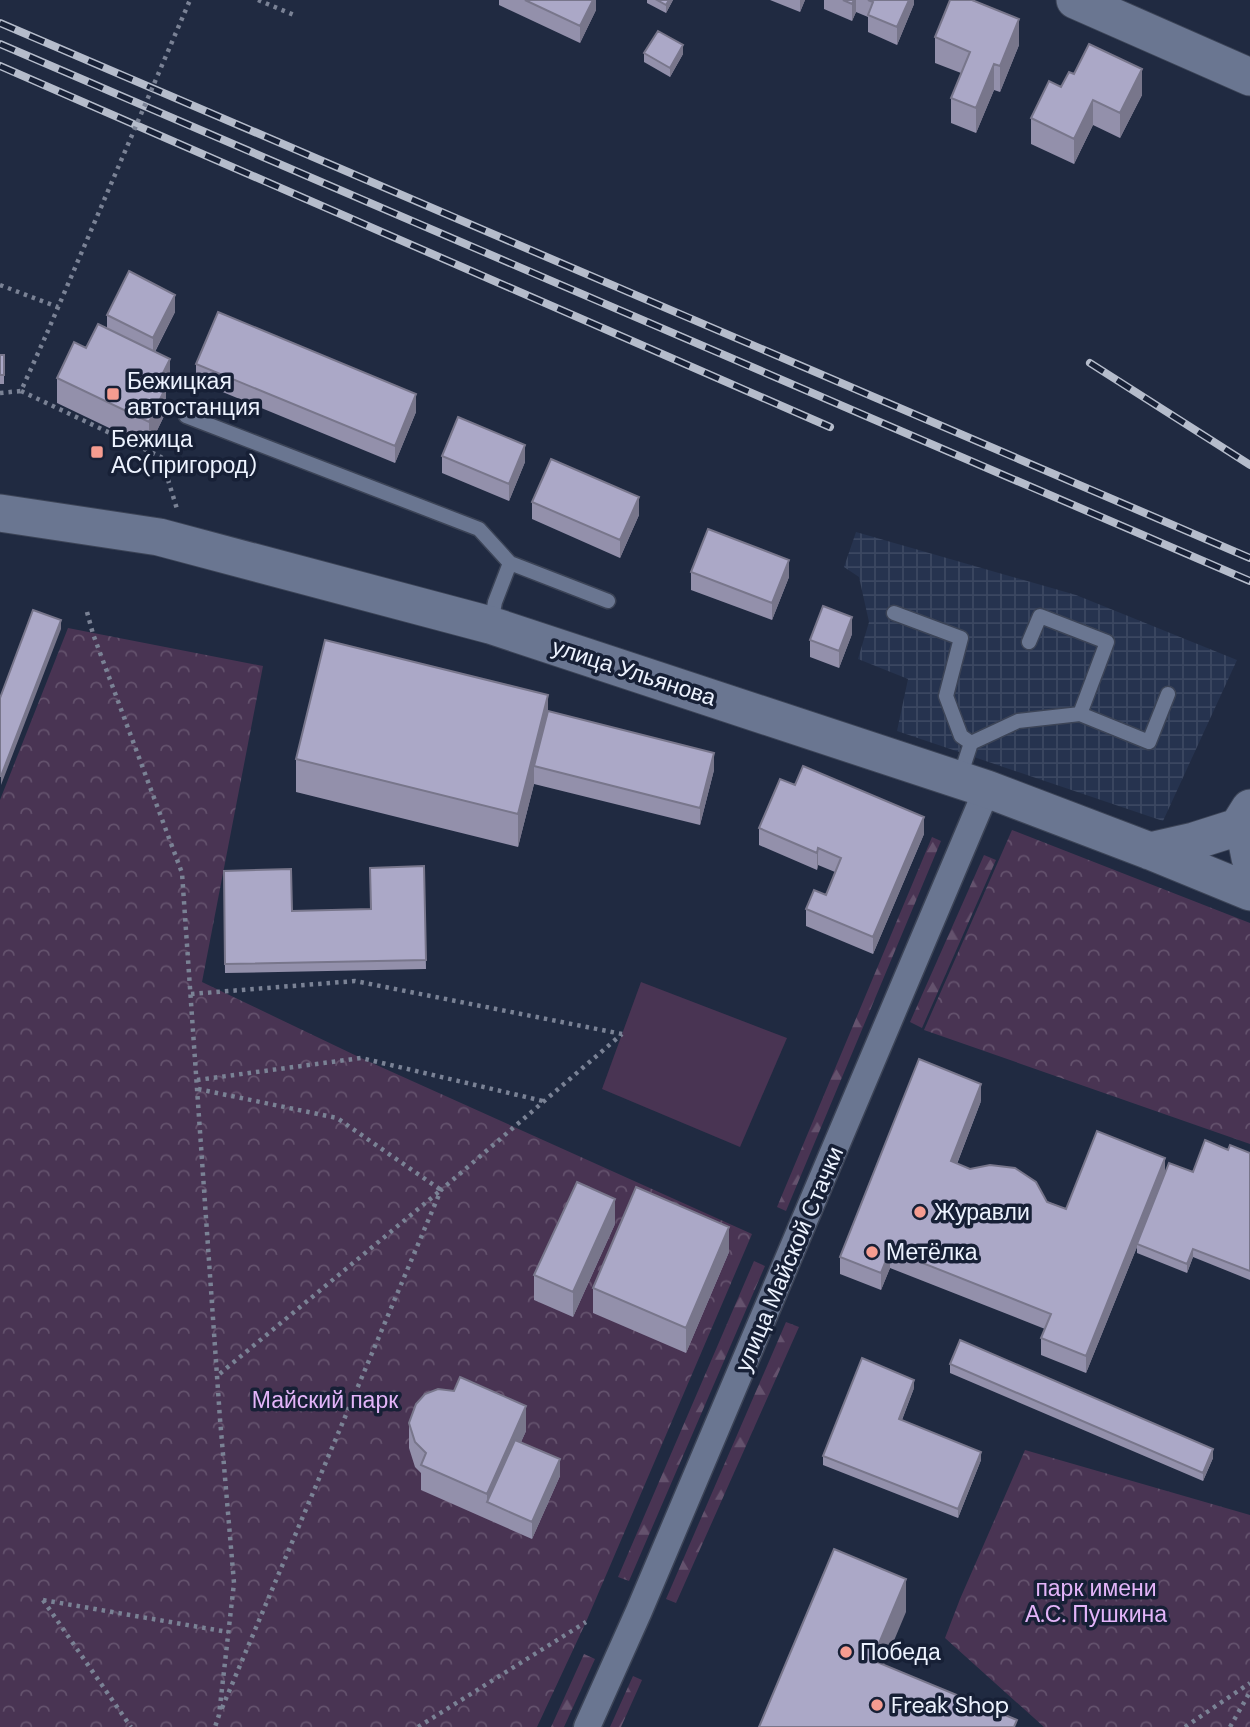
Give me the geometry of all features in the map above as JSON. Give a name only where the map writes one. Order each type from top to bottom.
[{"type":"main road","points":[[1075,0],[1250,77]]},
{"type":"main road","name":"улица Ульянова","points":[[0,513],[159,537],[490,625],[973,785],[1150,851],[1250,892]]},
{"type":"main road","points":[[1150,851],[1245,829]]},
{"type":"street","name":"улица Майской Стачки","points":[[587,1727],[639,1611],[973,785]]},
{"type":"lane","points":[[186,416],[479,529],[510,563],[608,601]]},
{"type":"lane","points":[[490,625],[495,602],[510,563]]},
{"type":"lane","points":[[894,612],[961,638],[946,696],[961,736],[971,743]]},
{"type":"lane","points":[[1030,642],[1040,616],[1107,642],[1080,714]]},
{"type":"lane","points":[[971,743],[1018,721],[1080,714],[1149,742],[1168,694]]},
{"type":"lane","points":[[971,743],[973,785]]},
{"type":"path","points":[[21,391],[190,0]]},
{"type":"path","points":[[258,0],[294,15]]},
{"type":"path","points":[[0,285],[58,307]]},
{"type":"path","points":[[0,393],[21,391],[161,457],[178,513]]},
{"type":"path","points":[[88,612],[98,646],[182,873],[234,1583],[219,1715]]},
{"type":"path","points":[[191,994],[355,981],[622,1034],[217,1377]]},
{"type":"path","points":[[197,1080],[361,1058],[544,1102]]},
{"type":"path","points":[[198,1089],[337,1118],[441,1190]]},
{"type":"path","points":[[215,1727],[441,1190]]},
{"type":"path","points":[[131,1727],[43,1600],[228,1632]]},
{"type":"path","points":[[418,1727],[586,1622]]},
{"type":"path","points":[[1185,1727],[1250,1683]]},
{"type":"path","points":[[1230,1727],[1250,1692]]},
{"type":"shaded area","points":[[856,532],[1076,595],[1237,660],[1163,821],[897,731],[908,679],[858,659],[869,622],[859,577],[844,567]]},
{"type":"green space","name":"Майский парк","points":[[68,628],[263,666],[202,982],[361,1058],[752,1234],[586,1622],[537,1727],[0,1727],[0,800]]},
{"type":"green space","points":[[1012,830],[1250,923],[1250,1144],[924,1030]]},
{"type":"green space","points":[[932,837],[941,841],[786,1211],[777,1207]]},
{"type":"green space","points":[[984,855],[996,860],[922,1028],[910,1022]]},
{"type":"green space","points":[[641,982],[787,1038],[740,1147],[602,1089]]},
{"type":"green space","points":[[754,1261],[765,1266],[629,1581],[618,1577]]},
{"type":"green space","points":[[786,1322],[799,1327],[676,1603],[666,1599]]},
{"type":"green space","name":"парк имени А.С. Пушкина","points":[[1025,1450],[1250,1515],[1250,1727],[1044,1727],[945,1638]]},
{"type":"green space","points":[[584,1654],[595,1659],[564,1727],[551,1727]]},
{"type":"green space","points":[[633,1676],[642,1680],[621,1727],[610,1727]]},
{"type":"building","points":[[525,0],[593,0],[580,26]]},
{"type":"building","points":[[868,0],[909,0],[897,27],[868,15],[873,2]]},
{"type":"building","points":[[950,0],[972,0],[1019,19],[1000,66],[994,64],[976,108],[951,98],[970,52],[935,37]]},
{"type":"building","points":[[658,31],[683,45],[670,68],[644,53]]},
{"type":"building","points":[[1089,44],[1142,69],[1120,113],[1093,100],[1074,139],[1031,118],[1049,81],[1061,87],[1069,72],[1074,74]]},
{"type":"building","points":[[129,271],[175,295],[153,338],[107,315]]},
{"type":"building","points":[[218,312],[416,394],[395,446],[196,364]]},
{"type":"building","points":[[98,324],[170,359],[158,383],[166,387],[149,422],[57,378],[74,342],[86,348]]},
{"type":"building","points":[[0,355],[4,355],[4,375],[0,375]]},
{"type":"building","points":[[458,417],[525,445],[509,484],[442,456]]},
{"type":"building","points":[[551,459],[639,497],[620,540],[532,502]]},
{"type":"building","points":[[708,529],[789,560],[772,603],[691,572]]},
{"type":"building","points":[[823,606],[852,617],[839,651],[810,640]]},
{"type":"building","points":[[33,610],[61,620],[0,776],[0,698]]},
{"type":"building","points":[[325,640],[548,695],[518,814],[296,759]]},
{"type":"building","points":[[548,711],[714,753],[700,808],[534,766]]},
{"type":"building","points":[[803,766],[924,817],[873,937],[806,909],[814,890],[826,895],[841,858],[818,848],[817,853],[759,828],[780,779],[795,785]]},
{"type":"building","points":[[424,866],[426,960],[225,964],[224,871],[291,869],[292,911],[371,909],[370,868]]},
{"type":"building","points":[[919,1059],[981,1084],[951,1161],[970,1169],[990,1165],[1015,1168],[1036,1182],[1047,1202],[1066,1209],[1097,1131],[1165,1158],[1086,1356],[1041,1338],[1051,1314],[890,1250],[881,1273],[840,1257]]},
{"type":"building","points":[[1205,1140],[1228,1150],[1230,1145],[1250,1153],[1250,1271],[1193,1249],[1187,1264],[1137,1244],[1169,1163],[1193,1172]]},
{"type":"building","points":[[577,1182],[615,1199],[573,1292],[534,1275]]},
{"type":"building","points":[[636,1187],[729,1227],[686,1328],[593,1288]]},
{"type":"building","points":[[960,1340],[1213,1449],[1203,1473],[950,1364]]},
{"type":"building","points":[[862,1358],[914,1380],[899,1419],[981,1452],[958,1509],[823,1456]]},
{"type":"building","points":[[460,1377],[526,1406],[487,1494],[421,1465],[426,1453],[415,1442],[409,1423],[416,1404],[425,1394],[438,1389],[454,1391]]},
{"type":"building","points":[[515,1440],[560,1459],[532,1522],[487,1502]]},
{"type":"building","points":[[834,1549],[906,1579],[872,1660],[1017,1720],[1014,1727],[759,1727]]},
{"type":"railway","points":[[0,23],[1250,558]]},
{"type":"railway","points":[[0,44],[1250,581]]},
{"type":"railway","points":[[0,66],[830,427]]},
{"type":"railway","points":[[1090,363],[1250,465]]},
{"type":"place","name":"Бежицкая автостанция","points":[[113,394]]},
{"type":"place","name":"Бежица АС(пригород)","points":[[97,452]]},
{"type":"place","name":"Журавли","points":[[920,1212]]},
{"type":"place","name":"Метёлка","points":[[872,1252]]},
{"type":"place","name":"Победа","points":[[846,1652]]},
{"type":"place","name":"Freak Shop","points":[[877,1705]]}]
